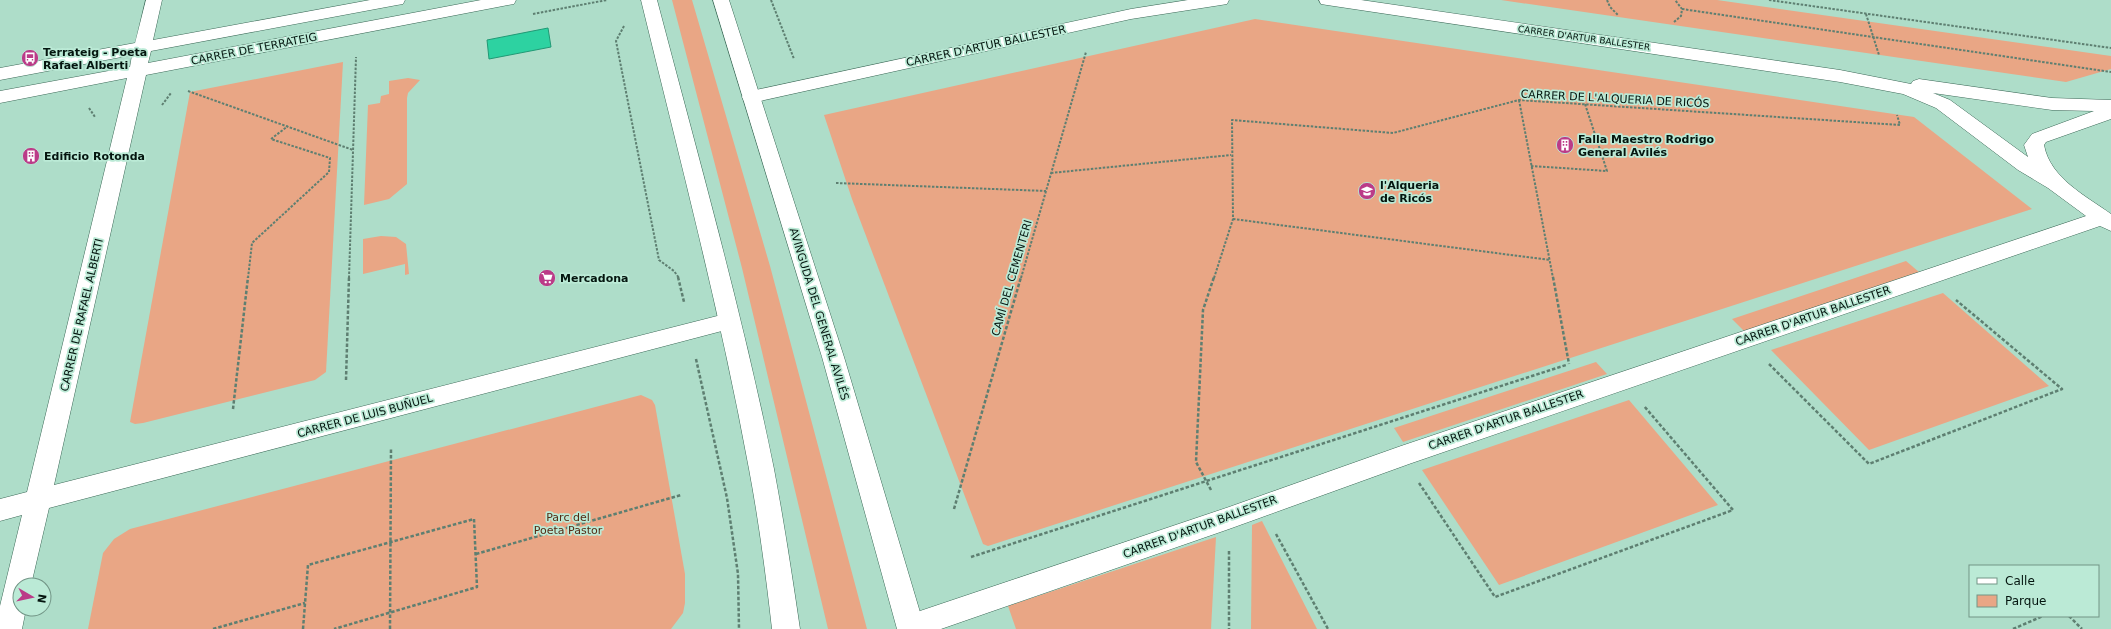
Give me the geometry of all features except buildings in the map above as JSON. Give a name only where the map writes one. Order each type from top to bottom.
[{"type":"street","name":"CARRER DE RAFAEL ALBERTI","points":[[8,629],[39,501],[154,0]]},
{"type":"street","name":"CARRER DE TERRATEIG","points":[[0,74],[397,0]]},
{"type":"street","name":"CARRER DE TERRATEIG","points":[[0,98],[508,0]]},
{"type":"street","points":[[649,0],[729,321],[759,457],[779,561],[786,629]]},
{"type":"street","name":"AVINGUDA DEL GENERAL AVILÉS","points":[[721,0],[833,357],[911,628]]},
{"type":"street","points":[[1131,14],[1166,0]]},
{"type":"street","name":"CARRER D'ARTUR BALLESTER","points":[[751,97],[1131,14],[1221,0]]},
{"type":"street","name":"CARRER D'ARTUR BALLESTER","points":[[1327,0],[1840,76],[1908,89],[1943,104],[2025,165],[2055,183],[2107,221]]},
{"type":"street","name":"CARRER D'ARTUR BALLESTER","points":[[1840,76],[1887,80],[2052,104],[2111,106]]},
{"type":"street","name":"CARRER D'ARTUR BALLESTER","points":[[2055,183],[2038,162],[2034,144],[2039,138],[2111,112]]},
{"type":"street","name":"CARRER D'ARTUR BALLESTER","points":[[911,628],[1229,518],[1401,456],[1929,277],[2107,221]]},
{"type":"street","name":"CARRER DE LUIS BUÑUEL","points":[[0,510],[729,321]]},
{"type":"path","points":[[1670,24],[1677,21],[1681,16],[1682,10],[1675,0]]},
{"type":"path","points":[[1769,0],[2111,48]]},
{"type":"path","points":[[1682,10],[2111,72]]},
{"type":"path","points":[[1866,14],[1881,60]]},
{"type":"path","name":"CAMÍ DEL CEMENTERI","points":[[954,509],[1086,51]]},
{"type":"path","points":[[346,380],[356,55]]},
{"type":"path","points":[[188,90],[353,150]]},
{"type":"path","points":[[1519,100],[1569,364]]},
{"type":"path","name":"CARRER DE L'ALQUERIA DE RICÓS","points":[[1229,518],[1205,481],[1196,462],[1203,310],[1233,219],[1231,156],[1232,120],[1393,133],[1519,100],[1900,125],[1896,109]]},
{"type":"path","points":[[1532,166],[1607,170],[1585,104]]},
{"type":"path","points":[[233,409],[252,243],[329,172],[330,158],[271,139],[288,126]]},
{"type":"path","points":[[1051,173],[1231,156]]},
{"type":"path","points":[[836,183],[1046,191]]},
{"type":"path","points":[[1233,219],[1550,260]]},
{"type":"path","points":[[1745,339],[1869,464],[2062,389],[1929,277]]},
{"type":"path","points":[[971,557],[1577,362]]},
{"type":"path","points":[[1380,425],[1495,597],[1733,510],[1622,381]]},
{"type":"path","points":[[390,449],[390,629]]},
{"type":"path","points":[[476,554],[681,496]]},
{"type":"path","points":[[1260,506],[1328,629]]},
{"type":"path","points":[[1229,518],[1229,629]]},
{"type":"path","points":[[303,629],[308,566],[474,520],[477,588],[334,629]]},
{"type":"path","points":[[213,629],[305,603]]},
{"type":"path","points":[[2013,629],[2041,617]]},
{"type":"path","points":[[2070,617],[2082,629]]},
{"type":"green space","points":[[672,0],[692,0],[770,266],[867,629],[828,629],[742,268]]},
{"type":"green space","points":[[1501,0],[1717,0],[2111,56],[2111,69],[2066,82]]},
{"type":"green space","points":[[1255,19],[1914,117],[2032,209],[988,546],[983,544],[852,199],[824,115]]},
{"type":"green space","points":[[343,62],[326,372],[315,380],[143,423],[135,424],[130,422],[190,92]]},
{"type":"green space","points":[[408,78],[420,80],[408,93],[407,98],[407,184],[389,199],[364,205],[368,105],[380,103],[381,96],[389,94],[389,81]]},
{"type":"green space","points":[[381,236],[396,237],[406,244],[409,274],[405,275],[405,264],[363,274],[363,239]]},
{"type":"green space","points":[[1906,261],[1919,272],[1744,331],[1732,319]]},
{"type":"green space","points":[[1943,293],[2049,386],[1869,450],[1771,350]]},
{"type":"green space","points":[[1596,362],[1607,374],[1403,442],[1394,428]]},
{"type":"green space","name":"Parc del Poeta Pastor","points":[[641,395],[652,400],[655,405],[685,574],[685,603],[683,613],[671,629],[88,629],[103,553],[114,539],[130,529]]},
{"type":"green space","points":[[1629,400],[1718,505],[1499,585],[1422,470]]},
{"type":"green space","points":[[1262,521],[1317,629],[1251,629],[1252,525]]},
{"type":"green space","points":[[1216,537],[1211,629],[1016,629],[1008,606]]},
{"type":"shaded area","points":[[548,28],[551,47],[489,59],[487,40]]},
{"type":"place","name":"Terrateig - Poeta Rafael Alberti","points":[[30,58]]},
{"type":"place","name":"Falla Maestro Rodrigo General Avilés","points":[[1565,145]]},
{"type":"place","name":"Edificio Rotonda","points":[[31,156]]},
{"type":"place","name":"l'Alqueria de Ricós","points":[[1367,191]]},
{"type":"place","name":"Mercadona","points":[[547,278]]}]
